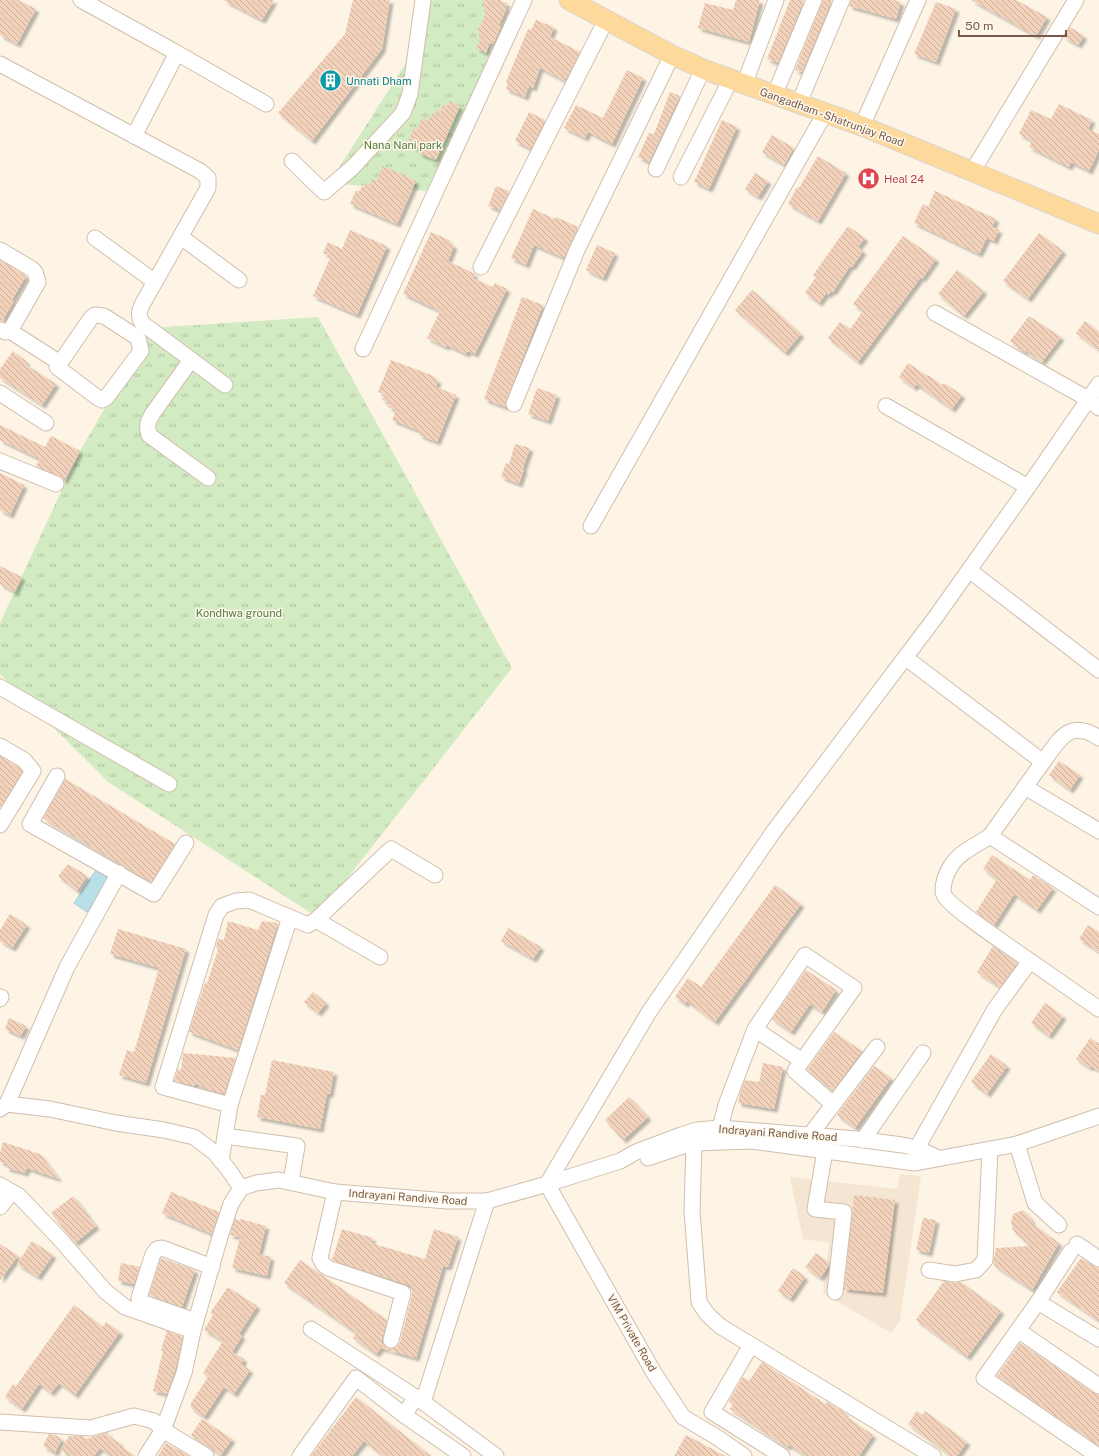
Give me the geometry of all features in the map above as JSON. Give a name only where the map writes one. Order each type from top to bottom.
[{"type":"main road","name":"Gangadham - Shatrunjay Road","points":[[569,0],[672,55],[703,69],[774,96],[799,103],[862,126],[1099,224]]},
{"type":"street","points":[[81,0],[266,104]]},
{"type":"street","points":[[292,160],[324,192],[353,168],[403,114],[410,94],[423,0]]},
{"type":"street","points":[[363,349],[524,0]]},
{"type":"street","points":[[682,177],[737,82],[776,0]]},
{"type":"street","points":[[774,96],[814,0]]},
{"type":"street","points":[[799,103],[842,0]]},
{"type":"street","points":[[862,126],[918,0]]},
{"type":"street","points":[[972,172],[1076,0]]},
{"type":"street","points":[[481,266],[606,20]]},
{"type":"street","points":[[134,136],[176,53]]},
{"type":"street","points":[[514,404],[578,250],[672,55]]},
{"type":"street","points":[[0,64],[200,171],[208,178],[208,188],[139,312],[139,318],[142,322],[225,385]]},
{"type":"street","points":[[656,169],[703,69]]},
{"type":"street","points":[[591,526],[825,113]]},
{"type":"street","points":[[181,237],[239,280]]},
{"type":"street","points":[[94,238],[155,282]]},
{"type":"street","points":[[0,250],[35,272],[38,282],[5,330],[60,364]]},
{"type":"street","points":[[935,312],[1094,403]]},
{"type":"street","points":[[96,314],[104,316],[138,338],[141,351],[106,398],[102,400],[57,367],[60,364],[91,318],[96,314]]},
{"type":"street","points":[[191,360],[153,413],[148,422],[147,428],[149,435],[208,478]]},
{"type":"street","points":[[547,1184],[649,1012],[774,831],[906,658],[1028,488],[1094,403],[1099,384]]},
{"type":"street","points":[[0,393],[46,423]]},
{"type":"street","points":[[886,406],[1028,488]]},
{"type":"street","points":[[0,461],[56,484]]},
{"type":"street","points":[[968,570],[1099,670]]},
{"type":"street","points":[[906,658],[1043,762]]},
{"type":"street","points":[[0,687],[169,784]]},
{"type":"street","points":[[1099,738],[1085,732],[1075,730],[1066,733],[1059,740],[990,836],[964,852],[951,865],[944,882],[944,896],[966,916],[1099,1009]]},
{"type":"street","points":[[0,746],[24,760],[33,771],[3,816]]},
{"type":"street","points":[[57,776],[30,824],[154,894],[186,843]]},
{"type":"street","points":[[1025,787],[1099,831]]},
{"type":"street","points":[[990,836],[1099,907]]},
{"type":"street","points":[[230,1105],[163,1087],[216,915],[222,906],[236,901],[250,900],[308,925],[316,920],[391,849],[435,875]]},
{"type":"street","points":[[119,873],[67,967],[4,1107],[50,1109],[194,1137],[215,1153],[241,1188],[230,1204],[195,1326],[184,1373],[163,1430],[146,1456]]},
{"type":"street","points":[[221,1161],[230,1105],[290,917]]},
{"type":"street","points":[[316,920],[380,957]]},
{"type":"street","points":[[720,1128],[726,1105],[755,1029],[805,955],[854,988],[794,1070],[833,1104]]},
{"type":"street","points":[[915,1163],[918,1148],[995,1009],[1030,961]]},
{"type":"street","points":[[755,1029],[802,1061]]},
{"type":"street","points":[[810,1135],[877,1046]]},
{"type":"street","points":[[863,1140],[923,1053]]},
{"type":"street","name":"Indrayani Randive Road","points":[[241,1188],[256,1183],[279,1180],[335,1192],[448,1201],[487,1201],[620,1161],[636,1152],[681,1135],[751,1141],[915,1163],[1017,1144],[1099,1116]]},
{"type":"street","name":"Indrayani Randive Road","points":[[696,1137],[720,1128],[810,1135],[863,1140],[918,1148],[938,1158]]},
{"type":"street","points":[[225,1136],[297,1146],[291,1182]]},
{"type":"street","points":[[696,1137],[692,1211],[699,1302],[707,1314],[720,1326],[933,1456]]},
{"type":"street","points":[[1017,1144],[1035,1203],[1058,1226]]},
{"type":"street","points":[[929,1270],[955,1274],[976,1270],[984,1260],[990,1149]]},
{"type":"street","points":[[825,1151],[815,1209],[844,1212],[835,1292]]},
{"type":"street","name":"VIM Private Road","points":[[547,1184],[654,1373],[683,1417],[726,1451],[744,1456]]},
{"type":"street","points":[[0,1208],[6,1188],[19,1196],[59,1238],[106,1292],[125,1307],[195,1326]]},
{"type":"street","points":[[335,1192],[320,1258],[322,1264],[328,1268],[403,1293],[391,1340]]},
{"type":"street","points":[[404,1415],[420,1400],[487,1201]]},
{"type":"street","points":[[195,1326],[141,1302],[139,1298],[153,1254],[157,1249],[162,1248],[212,1267]]},
{"type":"street","points":[[1098,1456],[984,1378],[1019,1331],[1074,1248],[1099,1259]]},
{"type":"street","points":[[1038,1302],[1099,1339]]},
{"type":"street","points":[[311,1329],[420,1400],[496,1456]]},
{"type":"street","points":[[1019,1331],[1099,1386]]},
{"type":"street","points":[[751,1345],[712,1412],[782,1456]]},
{"type":"street","points":[[300,1456],[356,1378],[404,1415],[463,1456]]},
{"type":"street","points":[[0,1422],[92,1428],[134,1416],[154,1420],[163,1430],[206,1456]]},
{"type":"shaded area","points":[[900,1174],[921,1176],[900,1321],[891,1333],[823,1293],[829,1243],[803,1239],[790,1177],[897,1189]]},
{"type":"green space","name":"Nana Nani park","points":[[416,0],[501,0],[480,91],[426,191],[329,183],[408,60]]},
{"type":"green space","name":"Kondhwa ground","points":[[318,317],[512,668],[317,917],[108,782],[0,674],[0,623],[80,451],[151,328]]},
{"type":"water","points":[[96,870],[109,879],[87,912],[74,903]]},
{"type":"building","points":[[0,0],[18,0],[36,9],[17,44],[0,35]]},
{"type":"building","points":[[223,0],[274,0],[262,20]]},
{"type":"building","name":"Unnati Dham","points":[[353,0],[390,0],[382,49],[312,141],[278,113],[345,34]]},
{"type":"building","points":[[483,0],[499,0],[507,3],[505,7],[507,8],[499,25],[501,26],[493,44],[490,43],[486,53],[476,48],[480,40],[478,29],[485,15]]},
{"type":"building","points":[[736,0],[760,0],[749,42],[698,28],[705,3],[733,10]]},
{"type":"building","points":[[790,0],[804,0],[778,63],[767,59]]},
{"type":"building","points":[[823,0],[832,0],[802,72],[795,70]]},
{"type":"building","points":[[851,0],[893,0],[901,2],[896,19],[849,6]]},
{"type":"building","points":[[971,0],[1016,0],[1047,17],[1036,36]]},
{"type":"building","points":[[936,2],[956,9],[936,62],[914,54]]},
{"type":"building","points":[[536,20],[554,27],[550,37],[580,52],[565,81],[540,68],[533,88],[529,86],[525,97],[506,89],[508,83],[506,82],[528,29],[531,30]]},
{"type":"building","points":[[1070,27],[1084,36],[1078,45],[1064,37]]},
{"type":"building","points":[[627,70],[643,78],[612,144],[588,132],[585,138],[564,128],[576,105],[603,118]]},
{"type":"building","points":[[670,92],[680,96],[649,162],[638,157],[649,133],[654,134]]},
{"type":"building","points":[[449,101],[460,106],[436,160],[420,154],[420,150],[407,144],[414,128],[417,130],[422,118],[428,121],[432,113],[435,114],[437,109],[441,111],[443,104],[447,106]]},
{"type":"building","points":[[1059,104],[1092,120],[1088,129],[1099,134],[1099,150],[1089,171],[1071,162],[1069,167],[1029,147],[1032,141],[1019,134],[1031,110],[1051,119]]},
{"type":"building","points":[[529,112],[545,120],[531,149],[515,141]]},
{"type":"building","points":[[722,120],[737,127],[709,189],[694,182]]},
{"type":"building","points":[[772,135],[794,148],[784,165],[762,152]]},
{"type":"building","points":[[818,156],[846,173],[818,221],[788,204],[797,187],[799,188]]},
{"type":"building","points":[[383,166],[416,181],[397,224],[350,204],[356,190],[359,192],[362,186],[364,187],[366,184],[370,185],[372,179],[377,181]]},
{"type":"building","points":[[755,173],[768,181],[758,197],[745,189]]},
{"type":"building","points":[[496,186],[509,191],[500,210],[488,206]]},
{"type":"building","points":[[935,191],[996,219],[992,227],[999,230],[994,241],[987,238],[979,254],[914,223],[923,204],[928,207]]},
{"type":"building","points":[[533,209],[578,227],[564,258],[534,245],[526,265],[511,258]]},
{"type":"building","points":[[848,226],[865,238],[858,247],[863,251],[852,267],[850,266],[833,292],[831,291],[828,295],[826,293],[819,303],[805,293],[816,277],[813,275]]},
{"type":"building","points":[[350,230],[387,246],[357,315],[313,296],[331,256],[323,253],[328,242],[342,249]]},
{"type":"building","points":[[431,232],[449,240],[449,242],[454,246],[448,261],[475,274],[473,278],[492,287],[495,283],[507,289],[475,354],[468,351],[466,354],[427,338],[440,311],[403,294]]},
{"type":"building","points":[[1039,233],[1063,251],[1028,299],[1003,281]]},
{"type":"building","points":[[903,236],[936,259],[858,362],[828,338],[840,322],[850,329],[863,311],[853,304]]},
{"type":"building","points":[[597,245],[615,253],[603,278],[586,270]]},
{"type":"building","points":[[0,260],[26,276],[2,321],[0,321]]},
{"type":"building","points":[[957,270],[984,291],[964,316],[938,294]]},
{"type":"building","points":[[752,290],[801,334],[785,353],[735,310]]},
{"type":"building","points":[[522,297],[543,305],[505,407],[484,399]]},
{"type":"building","points":[[1029,316],[1061,337],[1042,362],[1025,350],[1024,352],[1010,341]]},
{"type":"building","points":[[1085,321],[1099,332],[1099,350],[1076,333]]},
{"type":"building","points":[[13,351],[27,362],[25,364],[56,384],[42,405],[0,378],[0,369]]},
{"type":"building","points":[[391,360],[434,376],[433,378],[438,380],[436,387],[456,395],[437,442],[419,435],[420,431],[392,420],[396,410],[388,407],[390,403],[382,400],[384,394],[378,392]]},
{"type":"building","points":[[908,363],[942,385],[944,383],[962,395],[952,409],[916,384],[914,388],[899,377]]},
{"type":"building","points":[[537,388],[557,395],[548,421],[528,414]]},
{"type":"building","points":[[0,425],[45,447],[51,436],[80,451],[64,481],[59,476],[36,466],[40,459],[0,440]]},
{"type":"building","points":[[515,444],[530,448],[519,484],[501,477],[506,463],[509,464]]},
{"type":"building","points":[[0,473],[24,485],[10,515],[0,510]]},
{"type":"building","points":[[0,566],[22,577],[15,592],[0,584]]},
{"type":"building","points":[[0,756],[18,767],[22,772],[0,808]]},
{"type":"building","points":[[1059,761],[1080,775],[1070,790],[1049,775]]},
{"type":"building","points":[[65,779],[175,844],[151,882],[43,818]]},
{"type":"building","points":[[992,855],[1030,880],[1033,875],[1053,888],[1037,910],[1014,894],[994,925],[976,912],[997,879],[983,869]]},
{"type":"building","points":[[68,864],[87,876],[77,891],[58,876]]},
{"type":"building","points":[[775,885],[801,904],[715,1022],[687,1001],[685,1004],[675,997],[688,978],[701,987]]},
{"type":"building","points":[[10,914],[27,925],[12,948],[0,941],[0,930]]},
{"type":"building","points":[[228,921],[258,930],[262,921],[278,923],[238,1050],[189,1032],[205,983],[207,983],[218,950],[216,947],[218,939],[224,940]]},
{"type":"building","points":[[1088,925],[1099,932],[1099,952],[1079,939]]},
{"type":"building","points":[[508,928],[541,947],[533,959],[501,941]]},
{"type":"building","points":[[118,929],[186,949],[146,1083],[119,1075],[127,1050],[134,1052],[159,968],[110,954]]},
{"type":"building","points":[[993,946],[1017,963],[1000,987],[977,972]]},
{"type":"building","points":[[806,970],[836,990],[822,1012],[810,1004],[791,1032],[772,1019]]},
{"type":"building","points":[[313,992],[326,1003],[318,1013],[304,1002]]},
{"type":"building","points":[[1045,1003],[1063,1016],[1049,1036],[1031,1023]]},
{"type":"building","points":[[9,1018],[26,1026],[21,1036],[5,1029]]},
{"type":"building","points":[[834,1032],[862,1051],[833,1090],[807,1070]]},
{"type":"building","points":[[1090,1038],[1099,1044],[1099,1071],[1091,1066],[1090,1068],[1076,1059]]},
{"type":"building","points":[[183,1053],[236,1058],[224,1094],[210,1090],[195,1083],[195,1086],[174,1081],[178,1069],[181,1070]]},
{"type":"building","points":[[991,1054],[1007,1066],[987,1094],[971,1082]]},
{"type":"building","points":[[272,1060],[334,1072],[330,1094],[327,1094],[320,1129],[257,1117],[261,1095],[265,1095]]},
{"type":"building","points":[[763,1063],[783,1067],[774,1109],[738,1103],[745,1080],[759,1082]]},
{"type":"building","points":[[874,1066],[891,1078],[855,1128],[837,1115]]},
{"type":"building","points":[[629,1097],[648,1117],[623,1140],[605,1120]]},
{"type":"building","points":[[3,1142],[40,1154],[59,1179],[27,1168],[25,1173],[6,1168],[7,1164],[0,1162],[0,1153]]},
{"type":"building","points":[[171,1192],[219,1212],[212,1234],[162,1213]]},
{"type":"building","points":[[854,1195],[895,1200],[883,1293],[844,1289]]},
{"type":"building","points":[[73,1196],[96,1226],[75,1243],[51,1213]]},
{"type":"building","points":[[1023,1210],[1033,1224],[1059,1243],[1032,1290],[995,1266],[993,1262],[996,1248],[1030,1246],[1013,1230],[1011,1223],[1013,1214]]},
{"type":"building","points":[[923,1218],[936,1220],[929,1253],[916,1250]]},
{"type":"building","points":[[235,1219],[266,1226],[259,1254],[271,1257],[267,1276],[232,1268],[240,1237],[230,1235]]},
{"type":"building","points":[[342,1229],[373,1238],[371,1243],[425,1259],[434,1229],[458,1237],[448,1267],[443,1266],[416,1358],[381,1348],[376,1354],[353,1338],[356,1333],[284,1283],[300,1260],[387,1320],[382,1343],[389,1349],[397,1347],[400,1342],[412,1295],[412,1286],[332,1260]]},
{"type":"building","points":[[32,1241],[53,1255],[38,1277],[17,1264]]},
{"type":"building","points":[[0,1244],[18,1256],[0,1280]]},
{"type":"building","points":[[816,1253],[829,1263],[820,1278],[805,1267]]},
{"type":"building","points":[[161,1258],[195,1270],[182,1307],[149,1295]]},
{"type":"building","points":[[1081,1258],[1099,1268],[1099,1321],[1057,1292]]},
{"type":"building","points":[[121,1263],[140,1267],[134,1284],[118,1281]]},
{"type":"building","points":[[793,1268],[805,1277],[790,1299],[778,1291]]},
{"type":"building","points":[[944,1281],[954,1283],[961,1282],[1001,1311],[967,1357],[916,1320]]},
{"type":"building","points":[[228,1287],[257,1306],[239,1334],[242,1336],[232,1352],[244,1359],[241,1364],[250,1370],[234,1394],[224,1387],[204,1417],[191,1408],[191,1403],[208,1377],[203,1373],[223,1341],[204,1330],[213,1315],[210,1313]]},
{"type":"building","points":[[74,1305],[103,1327],[106,1322],[120,1332],[75,1395],[59,1383],[51,1393],[39,1384],[22,1409],[5,1397],[13,1384],[16,1386]]},
{"type":"building","points":[[167,1331],[183,1337],[175,1370],[167,1394],[153,1391],[163,1351],[161,1350]]},
{"type":"building","points":[[1020,1343],[1099,1395],[1099,1446],[997,1376]]},
{"type":"building","points":[[762,1362],[825,1404],[827,1402],[845,1413],[844,1415],[873,1435],[859,1456],[806,1456],[789,1445],[787,1447],[730,1409],[733,1405],[729,1401],[743,1377],[749,1381]]},
{"type":"building","points":[[356,1397],[431,1456],[383,1456],[364,1441],[352,1456],[311,1456]]},
{"type":"building","points":[[917,1411],[922,1415],[925,1411],[967,1442],[957,1456],[951,1456],[908,1424]]},
{"type":"building","points":[[202,1419],[232,1439],[221,1455],[191,1435]]},
{"type":"building","points":[[109,1432],[107,1435],[120,1443],[119,1445],[135,1456],[111,1456],[100,1448],[94,1456],[71,1456],[61,1450],[69,1436],[82,1436],[87,1439]]},
{"type":"building","points":[[49,1434],[55,1435],[62,1439],[55,1453],[43,1446]]},
{"type":"building","points":[[686,1435],[725,1456],[674,1456]]},
{"type":"building","points":[[166,1443],[189,1456],[158,1456]]},
{"type":"place","name":"Unnati Dham","points":[[331,81]]},
{"type":"place","name":"Heal 24","points":[[868,179]]}]
